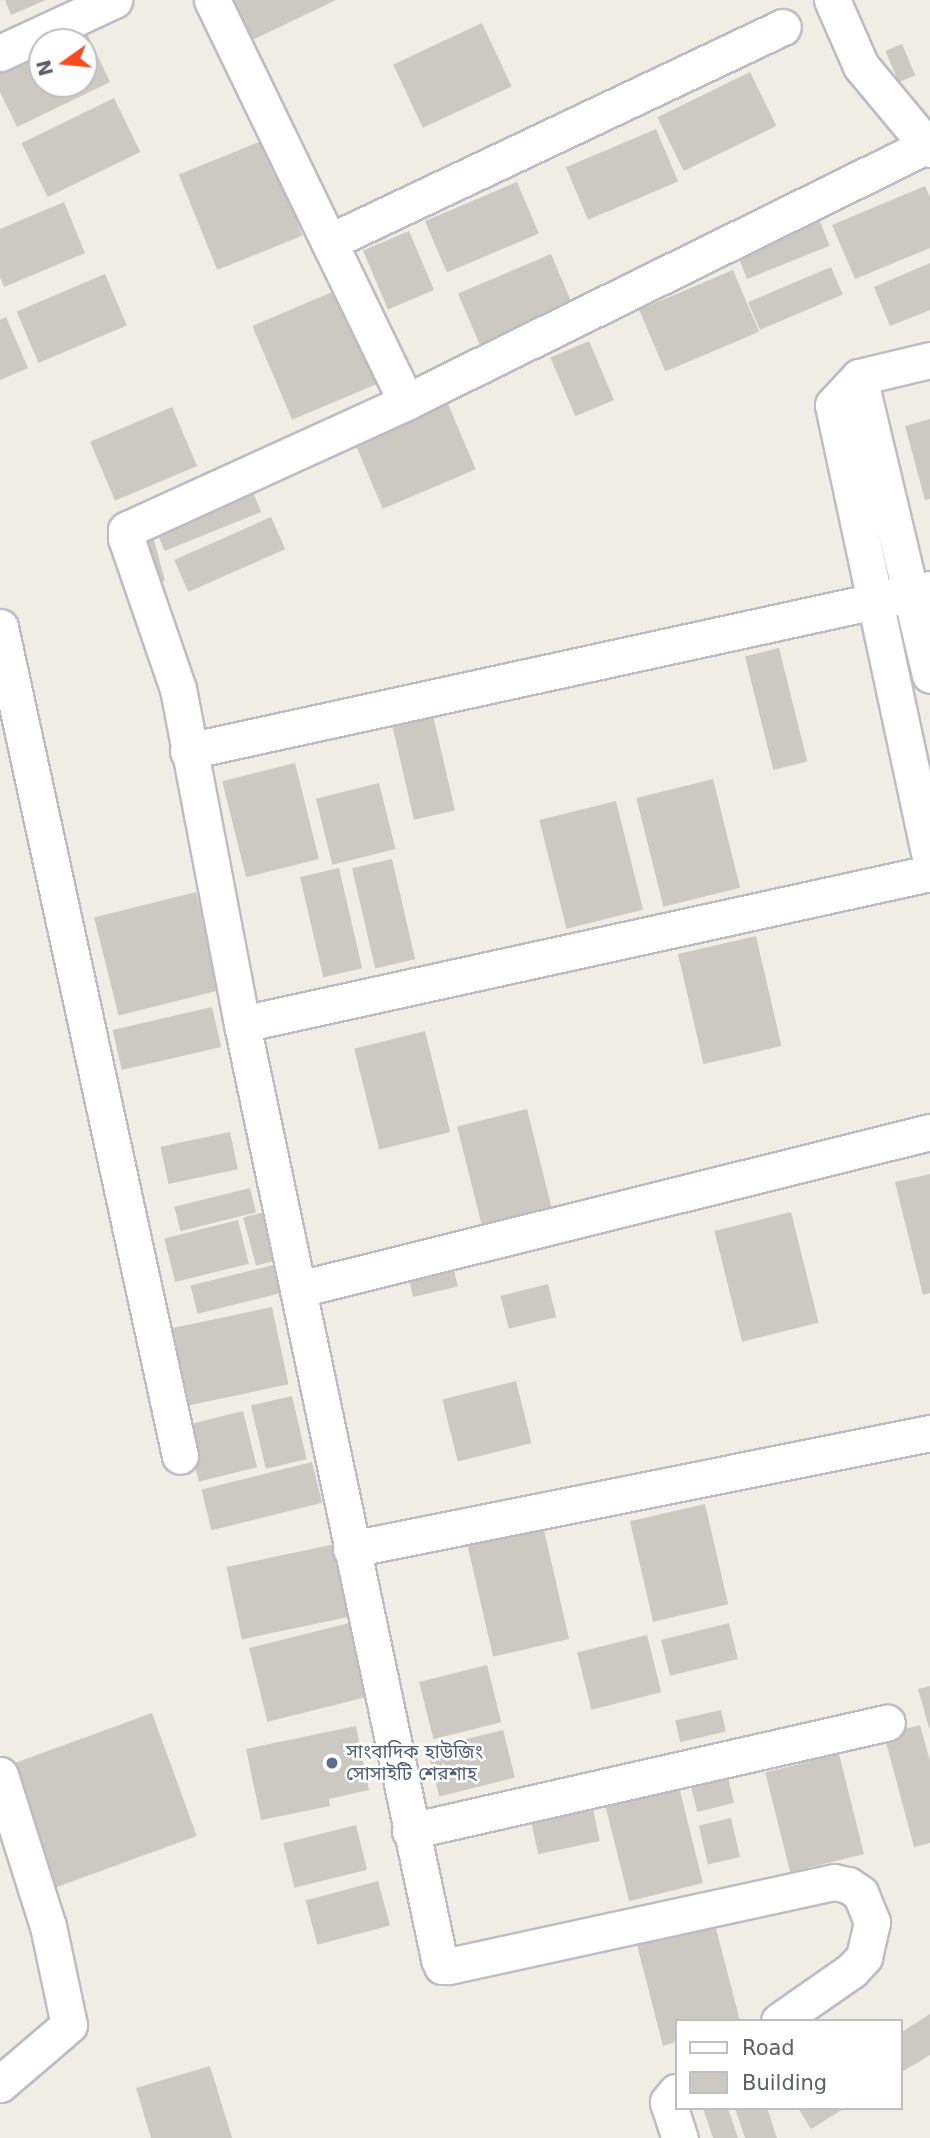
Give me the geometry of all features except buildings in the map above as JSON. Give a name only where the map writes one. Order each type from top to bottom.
[{"type":"street","points":[[0,53],[114,0]]},
{"type":"street","points":[[212,0],[406,402]]},
{"type":"street","points":[[782,2019],[852,1970],[864,1957],[872,1922],[860,1893],[848,1885],[834,1882],[442,1966],[410,1831],[242,1024],[178,689],[126,538],[126,530],[406,402],[928,147],[861,66],[832,0]]},
{"type":"street","points":[[329,243],[783,27]]},
{"type":"street","points":[[930,360],[859,377],[834,405],[930,859]]},
{"type":"street","points":[[859,377],[920,591],[930,675]]},
{"type":"street","points":[[188,751],[920,591]]},
{"type":"street","points":[[0,627],[180,1456]]},
{"type":"street","points":[[242,1024],[930,873]]},
{"type":"street","points":[[299,1289],[930,1132]]},
{"type":"street","points":[[351,1549],[930,1433]]},
{"type":"street","points":[[410,1831],[887,1723]]},
{"type":"street","points":[[0,1775],[48,1926],[69,2025],[0,2084]]},
{"type":"street","points":[[674,2094],[668,2102],[680,2138]]},
{"type":"place","name":"সাংবাদিক হাউজিং সোসাইটি শেরশাহ","points":[[332,1763]]}]
